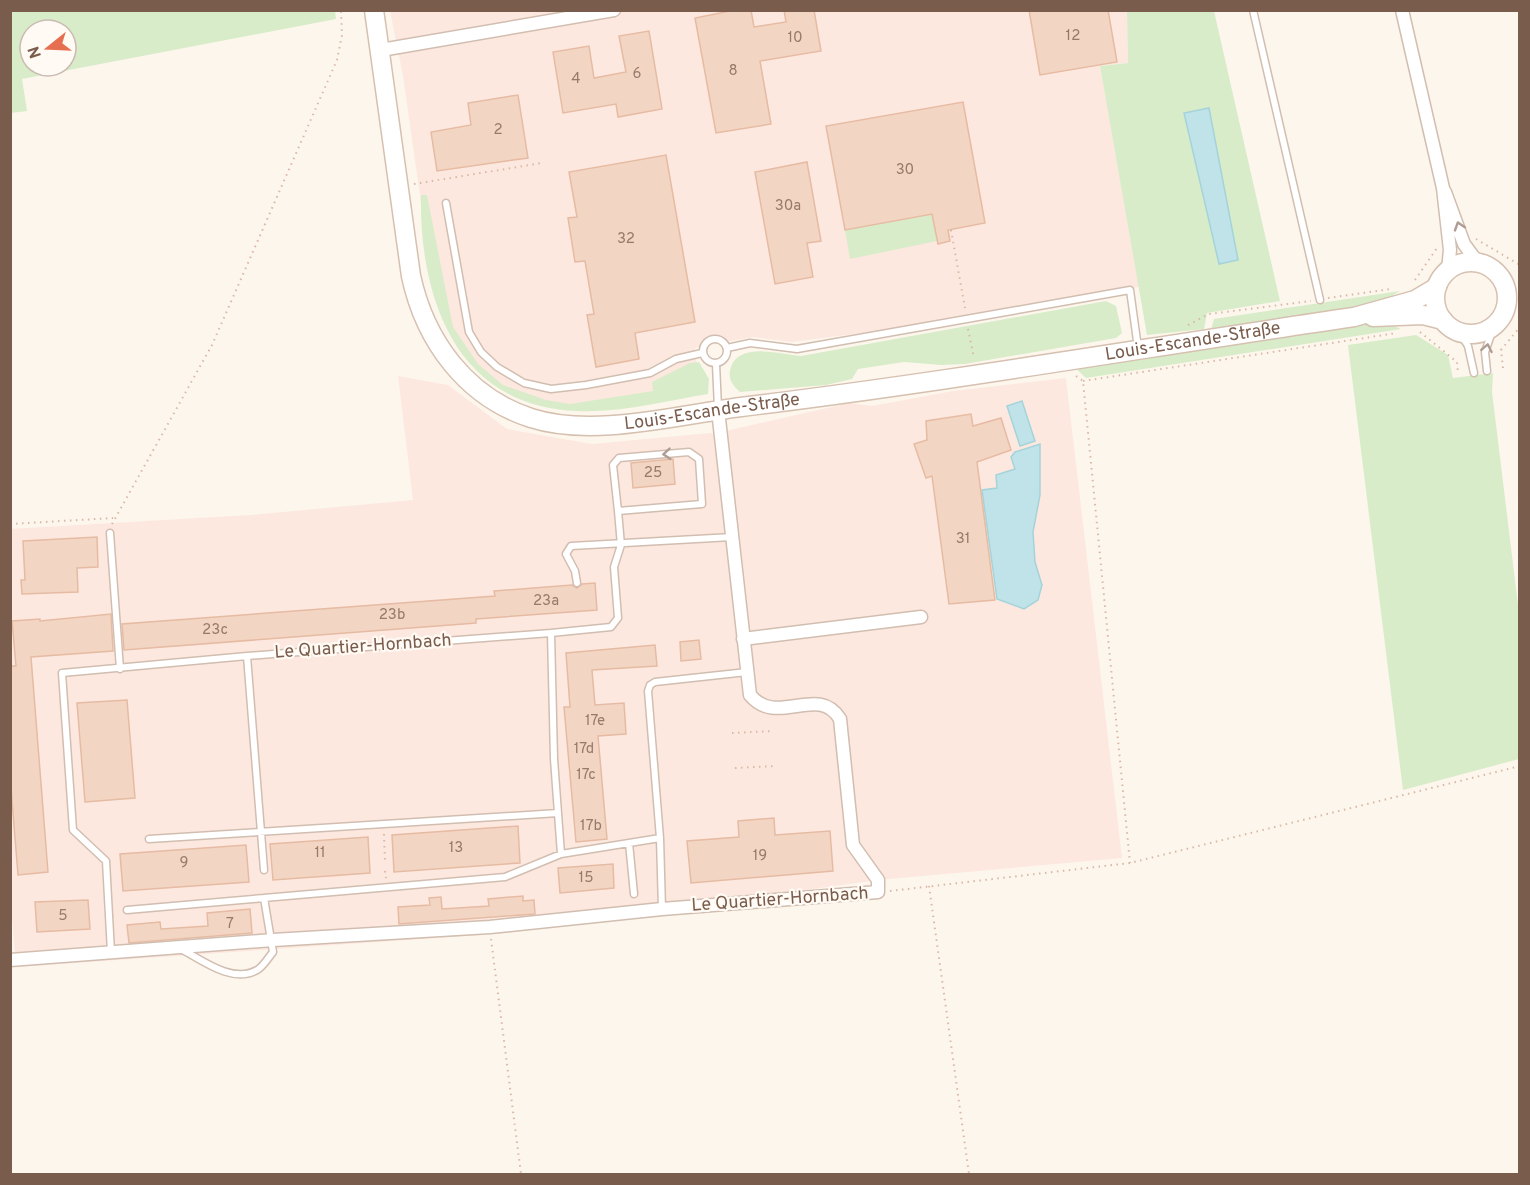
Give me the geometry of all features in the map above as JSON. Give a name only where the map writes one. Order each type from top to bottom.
[{"type":"street","name":"Louis-Escande-Straße","points":[[374,10],[411,276],[420,310],[446,357],[484,394],[515,412],[566,425],[602,426],[1354,316],[1415,300],[1437,287]]},
{"type":"street","points":[[381,50],[614,10]]},
{"type":"street","points":[[1402,10],[1443,188],[1450,250],[1448,270],[1437,287],[1436,307],[1443,320],[1459,332],[1477,334],[1506,313],[1510,282],[1478,263],[1464,244],[1453,209],[1443,188]]},
{"type":"street","points":[[1448,270],[1462,264],[1478,263]]},
{"type":"street","name":"Louis-Escande-Straße","points":[[1354,316],[1423,315],[1443,320]]},
{"type":"street","name":"Le Quartier-Hornbach","points":[[10,960],[273,940],[490,927],[663,909],[878,892],[878,880],[853,845],[840,719],[833,707],[822,703],[769,709],[758,705],[750,695],[718,410]]},
{"type":"street","points":[[743,639],[921,617]]},
{"type":"lane","points":[[1253,10],[1320,300]]},
{"type":"lane","points":[[446,203],[470,332],[481,352],[497,367],[524,383],[551,389],[586,385],[650,373],[676,358],[702,353]]},
{"type":"lane","points":[[727,348],[750,343],[797,349],[1130,290],[1138,348]]},
{"type":"lane","points":[[1487,371],[1485,352],[1506,313]]},
{"type":"lane","points":[[1459,332],[1468,346],[1474,373]]},
{"type":"lane","points":[[702,353],[706,343],[712,339],[720,340],[727,348]]},
{"type":"lane","points":[[702,353],[706,360],[716,364],[724,360],[727,348]]},
{"type":"lane","points":[[716,364],[718,410]]},
{"type":"lane","name":"Le Quartier-Hornbach","points":[[111,953],[106,861],[73,830],[62,673],[611,627],[618,618],[614,567],[621,545],[613,465],[619,458],[689,452],[699,459],[702,504],[618,511]]},
{"type":"lane","points":[[110,532],[120,669]]},
{"type":"lane","points":[[577,583],[575,571],[566,555],[571,546],[578,543],[621,545],[733,537]]},
{"type":"lane","points":[[551,633],[561,854]]},
{"type":"lane","points":[[247,656],[264,870]]},
{"type":"lane","points":[[663,909],[660,838],[648,691],[650,685],[655,682],[747,672]]},
{"type":"lane","points":[[149,839],[558,813]]},
{"type":"lane","points":[[127,910],[505,877],[561,854],[660,838]]},
{"type":"lane","points":[[629,843],[634,894]]},
{"type":"lane","points":[[180,948],[224,972],[242,974],[258,970],[273,952],[273,940],[264,898]]},
{"type":"path","points":[[110,532],[113,518],[212,345],[337,60],[342,35],[341,10]]},
{"type":"path","points":[[399,186],[542,162]]},
{"type":"path","points":[[951,230],[976,373]]},
{"type":"path","points":[[1471,238],[1481,240],[1520,265]]},
{"type":"path","points":[[1411,285],[1439,244]]},
{"type":"path","points":[[1209,314],[1396,288]]},
{"type":"path","points":[[1503,368],[1501,350],[1520,327]]},
{"type":"path","points":[[1414,331],[1418,331],[1447,352],[1457,362],[1458,374]]},
{"type":"path","points":[[1130,863],[1083,381],[1403,333]]},
{"type":"path","points":[[10,524],[113,518]]},
{"type":"path","points":[[732,733],[772,731]]},
{"type":"path","points":[[735,768],[775,766]]},
{"type":"path","points":[[878,892],[1130,863],[1520,766]]},
{"type":"path","points":[[384,824],[385,861]]},
{"type":"path","points":[[929,886],[969,1174]]},
{"type":"path","points":[[490,927],[521,1174]]},
{"type":"shaded area","points":[[390,11],[1127,11],[1128,63],[1100,66],[1139,287],[885,330],[792,342],[752,337],[695,348],[700,389],[565,408],[503,388],[478,369],[455,341],[433,288],[403,76]]},
{"type":"shaded area","points":[[398,376],[448,385],[507,429],[592,444],[721,432],[849,403],[872,406],[953,391],[1066,378],[1122,858],[878,880],[480,935],[16,967],[10,892],[10,529],[250,515],[413,500]]},
{"type":"green space","points":[[11,10],[335,10],[336,19],[78,68],[78,18],[18,18],[18,78],[27,78],[22,79],[27,111],[11,113]]},
{"type":"green space","points":[[1127,11],[1214,11],[1280,301],[1207,313],[1204,329],[1147,335],[1100,66],[1128,63]]},
{"type":"green space","points":[[421,195],[427,195],[453,327],[478,364],[503,385],[546,400],[570,404],[653,391],[652,382],[690,363],[699,362],[709,379],[708,394],[626,408],[577,411],[536,405],[502,390],[474,368],[453,340],[438,308],[428,272],[422,234]]},
{"type":"green space","points":[[932,214],[937,241],[850,259],[845,230]]},
{"type":"green space","points":[[1400,291],[1378,304],[1211,329],[1214,319]]},
{"type":"green space","points":[[1106,301],[1116,306],[1122,333],[1116,338],[965,364],[904,362],[858,369],[852,379],[826,385],[740,392],[730,378],[731,367],[736,359],[752,352],[762,351],[801,356]]},
{"type":"green space","points":[[1381,320],[1401,329],[1086,378],[1074,367]]},
{"type":"green space","points":[[1416,335],[1448,355],[1453,378],[1493,373],[1492,392],[1519,613],[1519,759],[1403,790],[1348,345]]},
{"type":"water","points":[[1209,108],[1238,260],[1219,264],[1184,113]]},
{"type":"water","points":[[1022,401],[1035,441],[1020,446],[1007,406]]},
{"type":"water","points":[[1040,444],[1040,495],[1033,532],[1035,562],[1042,585],[1038,600],[1024,609],[997,599],[982,490],[997,488],[996,475],[1015,469],[1011,457],[1015,452]]},
{"type":"building","points":[[735,10],[751,10],[754,27],[786,22],[784,10],[814,10],[821,51],[760,61],[771,124],[716,133],[695,18]]},
{"type":"building","points":[[1029,10],[1108,10],[1117,62],[1040,75]]},
{"type":"building","points":[[649,31],[662,109],[618,117],[616,104],[563,113],[553,52],[589,46],[594,78],[626,72],[619,36]]},
{"type":"building","points":[[518,95],[528,158],[437,171],[431,132],[471,125],[468,103]]},
{"type":"building","points":[[963,102],[985,223],[948,230],[950,241],[938,244],[932,214],[845,230],[826,126]]},
{"type":"building","points":[[666,155],[695,322],[635,333],[639,359],[596,367],[587,315],[594,314],[585,261],[575,262],[568,218],[577,217],[569,172]]},
{"type":"building","points":[[807,162],[821,241],[807,243],[813,277],[775,284],[755,172]]},
{"type":"building","points":[[971,414],[973,426],[1001,418],[1011,450],[977,462],[995,600],[949,604],[932,476],[926,478],[914,444],[927,440],[926,421]]},
{"type":"building","points":[[673,459],[675,484],[633,488],[631,463]]},
{"type":"building","points":[[97,537],[98,567],[77,568],[78,592],[22,594],[21,580],[25,580],[23,541]]},
{"type":"building","points":[[595,583],[597,610],[476,619],[476,623],[124,650],[122,624],[495,596],[494,591],[572,585],[577,588],[582,584]]},
{"type":"building","points":[[111,614],[113,651],[31,657],[48,872],[18,875],[10,776],[10,666],[16,666],[12,621],[40,619],[40,621]]},
{"type":"building","points":[[699,640],[701,659],[681,661],[680,642]]},
{"type":"building","points":[[655,645],[657,666],[592,670],[595,705],[624,703],[626,734],[598,736],[607,839],[576,842],[564,707],[570,707],[566,653]]},
{"type":"building","points":[[127,700],[135,798],[85,802],[77,703]]},
{"type":"building","points":[[774,818],[775,835],[830,831],[833,871],[691,883],[687,841],[739,837],[738,821]]},
{"type":"building","points":[[518,826],[520,863],[394,872],[392,835]]},
{"type":"building","points":[[368,837],[370,873],[273,880],[270,844]]},
{"type":"building","points":[[246,845],[249,882],[123,891],[120,854]]},
{"type":"building","points":[[613,864],[614,888],[560,893],[558,868]]},
{"type":"building","points":[[523,896],[523,901],[534,900],[535,914],[399,924],[398,907],[430,905],[429,898],[441,897],[442,909],[489,906],[488,899]]},
{"type":"building","points":[[88,900],[90,929],[37,932],[35,902]]},
{"type":"building","points":[[250,909],[252,933],[129,943],[127,925],[160,922],[161,929],[208,926],[207,913]]}]
